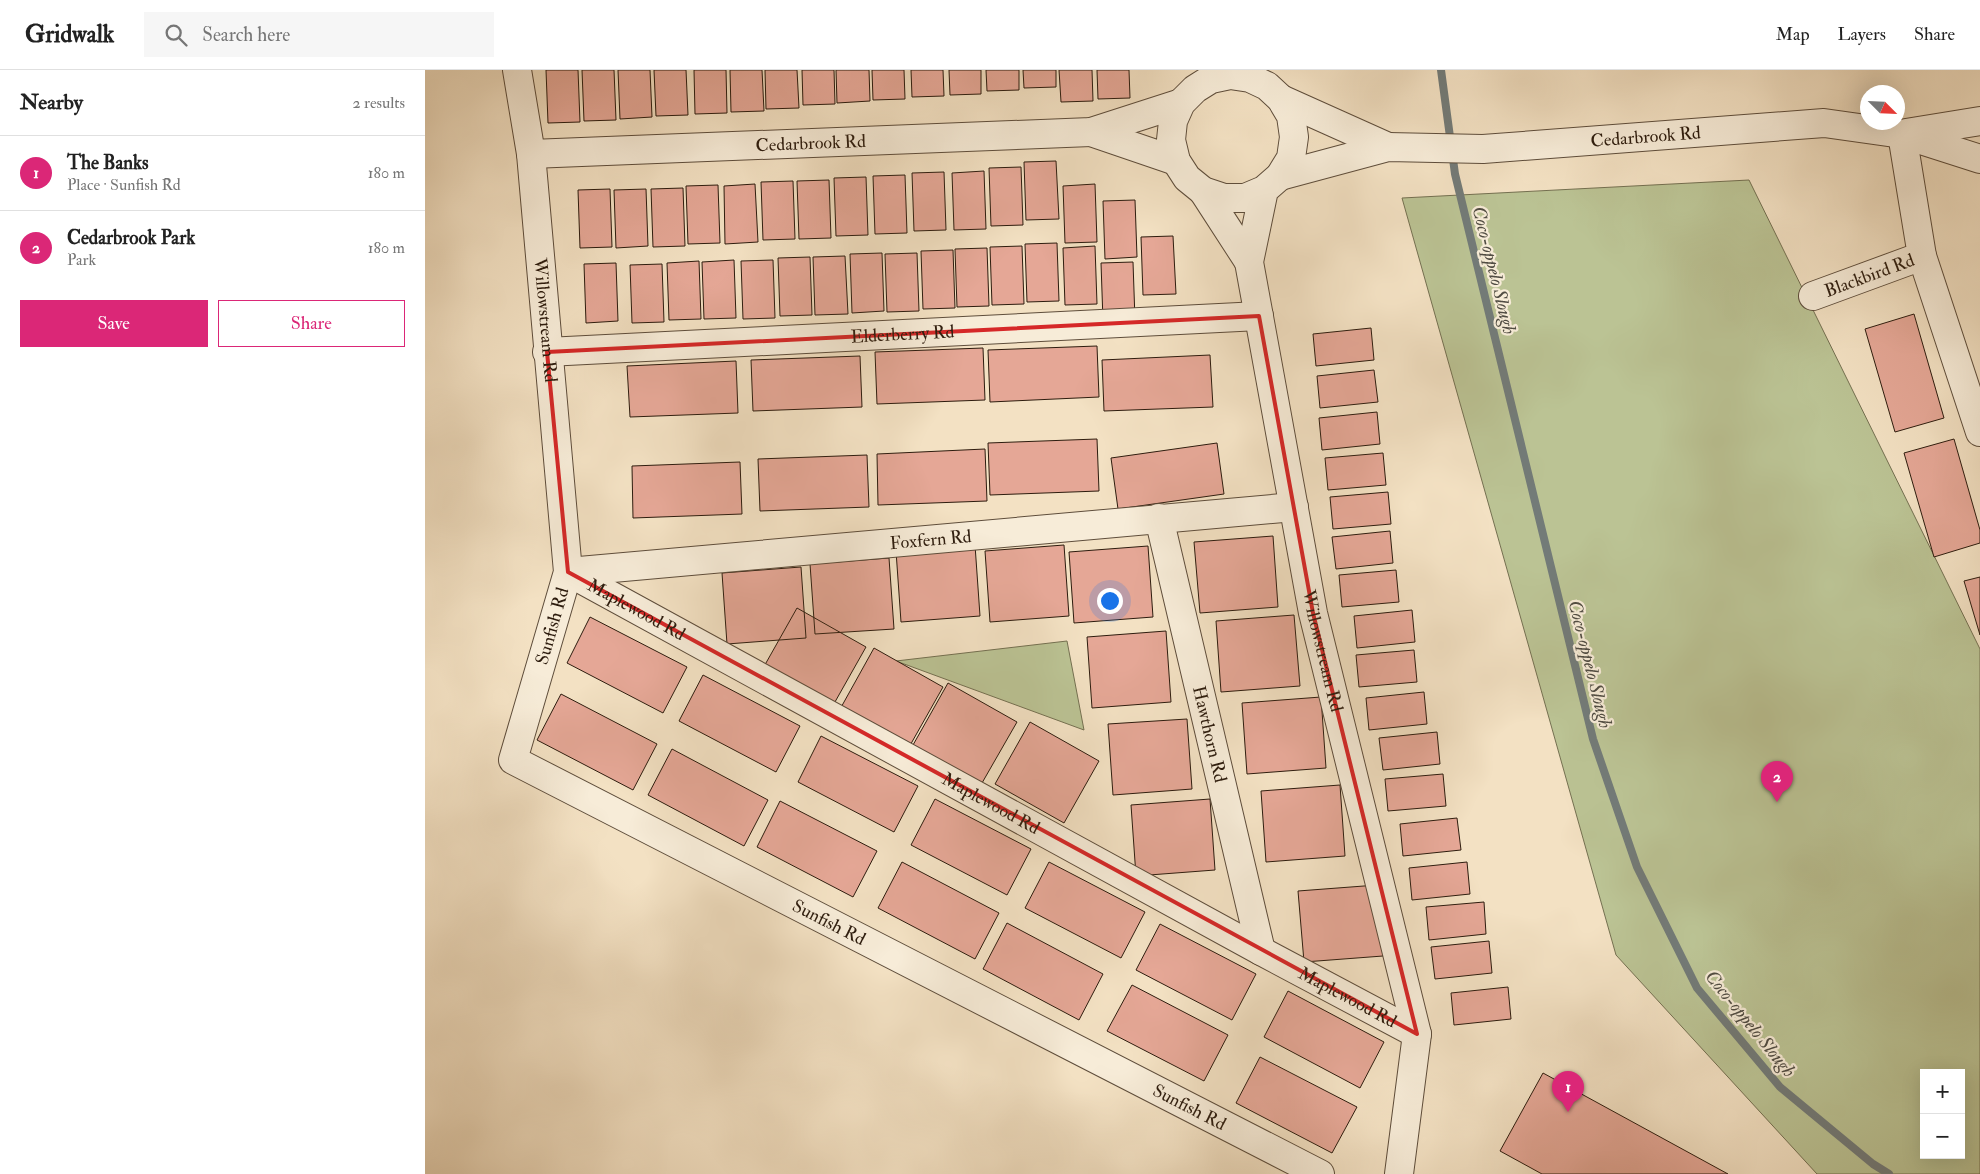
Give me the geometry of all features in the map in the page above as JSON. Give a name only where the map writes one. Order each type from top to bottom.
[{"type":"street","name":"Willowstream Rd","points":[[517,70],[531,154],[547,352],[568,572]]},
{"type":"street","points":[[1091,132],[1211,79],[1230,75],[1250,78],[1269,85],[1388,146]]},
{"type":"street","points":[[1249,262],[1272,183],[1291,158],[1295,137],[1291,116],[1269,85]]},
{"type":"street","points":[[1193,87],[1173,121],[1171,140],[1176,161],[1187,178],[1203,191],[1249,262]]},
{"type":"street","name":"Cedarbrook Rd","points":[[1902,134],[1980,121]]},
{"type":"street","name":"Cedarbrook Rd","points":[[1388,146],[1483,149],[1824,123],[1902,134],[1980,159]]},
{"type":"street","name":"Cedarbrook Rd","points":[[531,154],[1091,132]]},
{"type":"street","points":[[1091,132],[1176,161]]},
{"type":"street","name":"Blackbird Rd","points":[[1813,296],[1922,256],[1902,134]]},
{"type":"street","points":[[1203,191],[1224,198],[1245,198],[1272,183],[1388,146]]},
{"type":"street","points":[[1922,256],[1980,432]]},
{"type":"street","name":"Willowstream Rd","points":[[1249,262],[1313,612],[1417,1034]]},
{"type":"street","name":"Elderberry Rd","points":[[547,352],[1259,316]]},
{"type":"street","name":"Foxfern Rd","points":[[568,572],[1294,506]]},
{"type":"street","name":"Hawthorn Rd","points":[[1159,518],[1261,951]]},
{"type":"street","name":"Maplewood Rd","points":[[568,572],[1261,951],[1417,1034]]},
{"type":"street","name":"Sunfish Rd","points":[[568,572],[513,760],[1320,1174]]},
{"type":"street","points":[[1399,1174],[1417,1034]]},
{"type":"highlighted area","points":[[1259,316],[1313,613],[1417,1034],[568,572],[547,352]]},
{"type":"green space","points":[[1749,180],[1980,649],[1980,1174],[1817,1174],[1616,955],[1402,198]]},
{"type":"green space","points":[[1067,641],[1084,730],[896,661]]},
{"type":"building","points":[[546,70],[578,70],[580,122],[548,123]]},
{"type":"building","points":[[582,70],[614,70],[616,120],[584,121]]},
{"type":"building","points":[[618,70],[650,70],[652,117],[620,119]]},
{"type":"building","points":[[654,70],[686,70],[688,115],[656,116]]},
{"type":"building","points":[[694,70],[726,70],[727,113],[695,114]]},
{"type":"building","points":[[730,70],[762,70],[764,111],[731,112]]},
{"type":"building","points":[[765,70],[797,70],[799,108],[766,109]]},
{"type":"building","points":[[802,70],[834,70],[835,104],[803,105]]},
{"type":"building","points":[[836,70],[869,70],[870,101],[837,103]]},
{"type":"building","points":[[872,70],[904,70],[905,99],[873,100]]},
{"type":"building","points":[[911,70],[943,70],[944,96],[912,97]]},
{"type":"building","points":[[949,70],[981,70],[981,94],[950,95]]},
{"type":"building","points":[[986,70],[1019,70],[1019,90],[987,91]]},
{"type":"building","points":[[1023,70],[1056,70],[1056,87],[1024,88]]},
{"type":"building","points":[[1059,70],[1092,70],[1093,101],[1061,102]]},
{"type":"building","points":[[1097,70],[1129,70],[1130,98],[1098,99]]},
{"type":"building","points":[[1056,161],[1059,219],[1026,220],[1024,162]]},
{"type":"building","points":[[1021,167],[1023,225],[991,226],[989,168]]},
{"type":"building","points":[[984,171],[986,229],[954,230],[952,173]]},
{"type":"building","points":[[944,172],[946,230],[914,231],[912,173]]},
{"type":"building","points":[[905,175],[907,233],[875,234],[873,176]]},
{"type":"building","points":[[866,177],[868,235],[836,236],[834,178]]},
{"type":"building","points":[[829,180],[831,238],[799,239],[797,181]]},
{"type":"building","points":[[793,181],[795,239],[763,240],[761,182]]},
{"type":"building","points":[[755,184],[758,242],[725,244],[724,186]]},
{"type":"building","points":[[1095,184],[1097,242],[1065,243],[1063,186]]},
{"type":"building","points":[[718,185],[720,243],[688,244],[686,186]]},
{"type":"building","points":[[683,188],[685,246],[653,247],[651,189]]},
{"type":"building","points":[[610,189],[612,247],[580,248],[578,190]]},
{"type":"building","points":[[646,189],[648,246],[616,248],[614,190]]},
{"type":"building","points":[[1135,200],[1137,257],[1105,259],[1103,201]]},
{"type":"building","points":[[1173,236],[1176,294],[1143,295],[1141,237]]},
{"type":"building","points":[[1057,243],[1059,301],[1027,302],[1025,244]]},
{"type":"building","points":[[1022,246],[1024,304],[992,305],[990,247]]},
{"type":"building","points":[[1095,246],[1097,304],[1065,305],[1063,248]]},
{"type":"building","points":[[987,248],[989,306],[957,307],[955,249]]},
{"type":"building","points":[[953,250],[955,308],[923,309],[921,251]]},
{"type":"building","points":[[882,253],[884,311],[852,313],[850,254]]},
{"type":"building","points":[[917,253],[919,311],[887,312],[885,254]]},
{"type":"building","points":[[845,256],[848,314],[815,315],[813,257]]},
{"type":"building","points":[[810,257],[812,315],[780,316],[778,258]]},
{"type":"building","points":[[734,260],[736,318],[704,319],[702,262]]},
{"type":"building","points":[[773,260],[775,318],[743,319],[741,261]]},
{"type":"building","points":[[699,261],[701,319],[669,320],[667,263]]},
{"type":"building","points":[[1133,262],[1135,320],[1103,321],[1101,263]]},
{"type":"building","points":[[616,263],[618,321],[586,323],[584,264]]},
{"type":"building","points":[[662,264],[664,322],[632,323],[630,265]]},
{"type":"building","points":[[1914,314],[1944,418],[1895,432],[1865,329]]},
{"type":"building","points":[[1371,328],[1374,360],[1316,366],[1313,334]]},
{"type":"building","points":[[1097,346],[1099,397],[990,402],[988,350]]},
{"type":"building","points":[[983,348],[985,400],[877,404],[875,352]]},
{"type":"building","points":[[1210,355],[1213,407],[1104,411],[1102,360]]},
{"type":"building","points":[[860,356],[862,407],[753,411],[751,360]]},
{"type":"building","points":[[736,361],[738,413],[630,417],[627,366]]},
{"type":"building","points":[[1374,370],[1378,402],[1320,408],[1317,376]]},
{"type":"building","points":[[1377,412],[1380,444],[1322,450],[1319,418]]},
{"type":"building","points":[[1097,439],[1099,491],[990,495],[988,443]]},
{"type":"building","points":[[1954,439],[1980,530],[1980,543],[1934,557],[1904,453]]},
{"type":"building","points":[[1217,443],[1224,494],[1118,509],[1111,458]]},
{"type":"building","points":[[985,449],[987,501],[878,505],[877,454]]},
{"type":"building","points":[[1383,453],[1386,485],[1328,490],[1325,458]]},
{"type":"building","points":[[867,455],[869,507],[760,511],[758,459]]},
{"type":"building","points":[[740,462],[742,514],[633,518],[632,466]]},
{"type":"building","points":[[1388,492],[1391,524],[1333,529],[1330,497]]},
{"type":"building","points":[[1390,531],[1393,563],[1336,569],[1332,537]]},
{"type":"building","points":[[1273,536],[1278,607],[1200,613],[1194,542]]},
{"type":"building","points":[[975,545],[980,616],[901,622],[896,551]]},
{"type":"building","points":[[1064,545],[1069,616],[990,622],[985,551]]},
{"type":"building","points":[[1148,546],[1153,617],[1074,623],[1069,552]]},
{"type":"building","points":[[889,558],[894,629],[815,634],[810,564]]},
{"type":"building","points":[[801,567],[806,638],[727,644],[722,573]]},
{"type":"building","points":[[1396,570],[1399,602],[1342,607],[1339,575]]},
{"type":"building","points":[[1980,577],[1980,635],[1964,581]]},
{"type":"building","points":[[797,608],[866,647],[831,709],[762,670]]},
{"type":"building","points":[[1412,610],[1415,642],[1357,648],[1354,616]]},
{"type":"building","points":[[1294,615],[1300,686],[1221,692],[1216,621]]},
{"type":"building","points":[[590,617],[687,667],[663,713],[567,663]]},
{"type":"building","points":[[1166,631],[1171,702],[1092,708],[1087,637]]},
{"type":"building","points":[[874,648],[943,687],[908,749],[839,711]]},
{"type":"building","points":[[1414,650],[1417,682],[1359,687],[1356,655]]},
{"type":"building","points":[[703,675],[800,726],[776,772],[679,721]]},
{"type":"building","points":[[948,683],[1017,722],[982,783],[913,745]]},
{"type":"building","points":[[1424,692],[1427,724],[1369,730],[1366,698]]},
{"type":"building","points":[[561,694],[657,744],[633,790],[537,740]]},
{"type":"building","points":[[1321,697],[1326,768],[1247,774],[1242,703]]},
{"type":"building","points":[[1187,719],[1192,789],[1113,795],[1108,724]]},
{"type":"building","points":[[1030,722],[1099,761],[1064,823],[995,784]]},
{"type":"building","points":[[1437,732],[1440,764],[1383,770],[1379,738]]},
{"type":"building","points":[[821,736],[918,786],[894,832],[798,782]]},
{"type":"building","points":[[672,749],[768,800],[744,846],[648,795]]},
{"type":"building","points":[[1443,774],[1446,806],[1388,811],[1385,779]]},
{"type":"building","points":[[1340,785],[1345,856],[1266,862],[1261,791]]},
{"type":"building","points":[[935,799],[1031,849],[1007,895],[911,845]]},
{"type":"building","points":[[1210,799],[1215,870],[1136,876],[1131,805]]},
{"type":"building","points":[[780,801],[877,851],[853,897],[757,847]]},
{"type":"building","points":[[1457,818],[1461,850],[1403,856],[1400,824]]},
{"type":"building","points":[[902,862],[999,913],[975,959],[878,908]]},
{"type":"building","points":[[1049,862],[1145,912],[1121,958],[1025,908]]},
{"type":"building","points":[[1467,862],[1470,894],[1412,900],[1409,868]]},
{"type":"building","points":[[1377,885],[1383,956],[1304,962],[1298,891]]},
{"type":"building","points":[[1484,902],[1486,934],[1429,940],[1426,907]]},
{"type":"building","points":[[1007,923],[1103,974],[1079,1020],[983,969]]},
{"type":"building","points":[[1160,924],[1256,974],[1232,1020],[1136,970]]},
{"type":"building","points":[[1489,941],[1492,973],[1435,979],[1431,947]]},
{"type":"building","points":[[1132,985],[1228,1035],[1204,1081],[1107,1031]]},
{"type":"building","points":[[1508,987],[1511,1019],[1454,1025],[1451,993]]},
{"type":"building","points":[[1288,991],[1384,1042],[1360,1088],[1264,1037]]},
{"type":"building","points":[[1260,1057],[1357,1107],[1332,1153],[1236,1103]]},
{"type":"building","points":[[1543,1073],[1728,1174],[1542,1174],[1500,1151]]},
{"type":"waterway","name":"Coco-oppelo Slough","points":[[1441,70],[1455,174],[1593,739],[1637,867],[1697,988],[1780,1087],[1873,1164],[1889,1174]]},
{"type":"place","name":"Cedarbrook Park","points":[[1777,802]]},
{"type":"place","name":"The Banks","points":[[1568,1112]]}]
